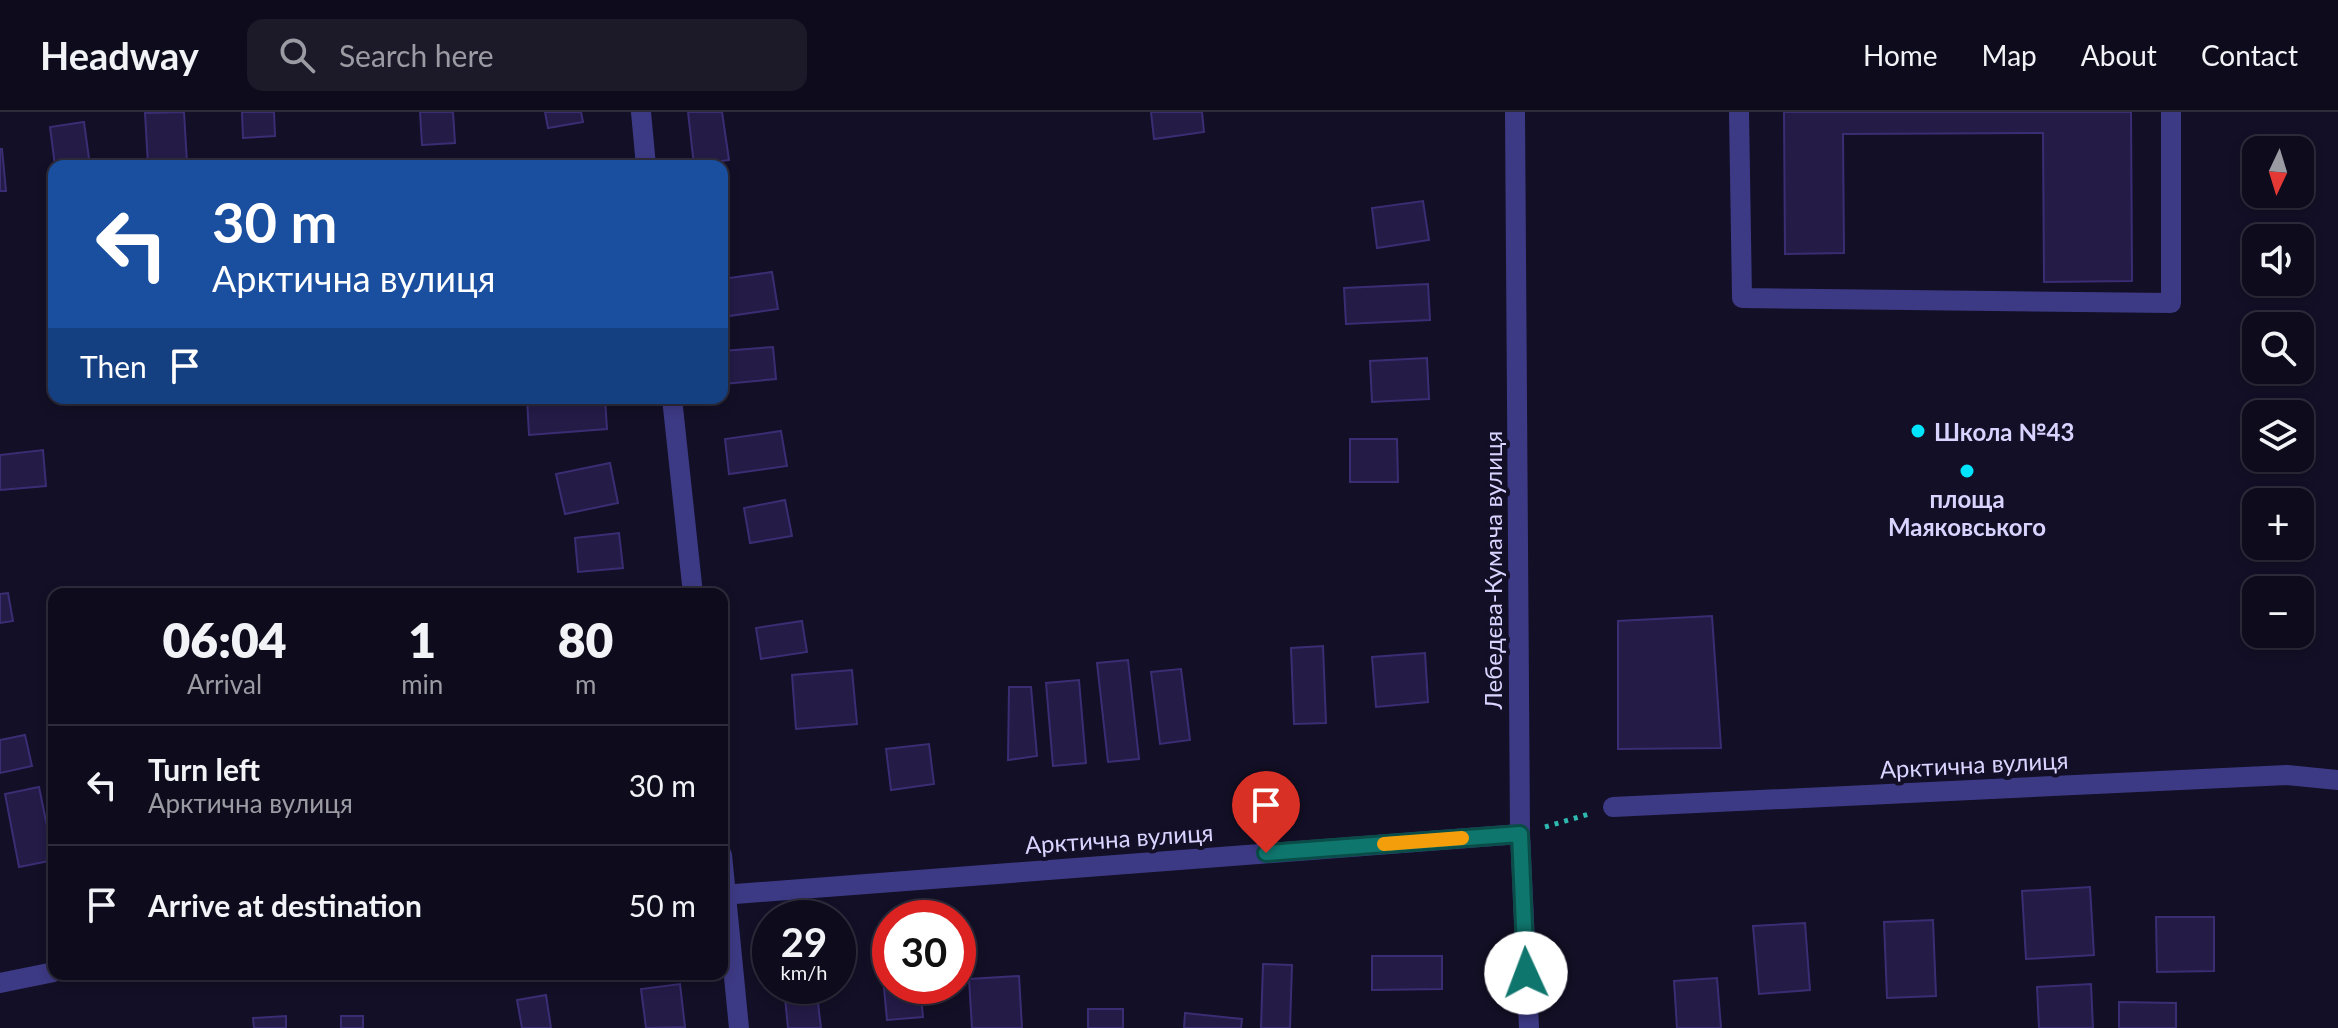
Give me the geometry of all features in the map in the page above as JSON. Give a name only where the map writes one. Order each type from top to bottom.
[{"type":"street","points":[[641,112],[645,160]]},
{"type":"street","name":"Лебедєва-Кумача вулиця","points":[[1515,112],[1520,834],[1529,1028]]},
{"type":"street","points":[[1739,112],[1742,298],[2171,303],[2171,112]]},
{"type":"street","points":[[673,404],[692,588]]},
{"type":"street","name":"Арктична вулиця","points":[[1613,807],[2287,775],[2338,780]]},
{"type":"street","name":"Арктична вулиця","points":[[728,894],[1520,834]]},
{"type":"street","points":[[728,930],[739,1028]]},
{"type":"street","points":[[0,983],[48,973]]},
{"type":"path","points":[[1520,834],[1613,807]]},
{"type":"building","points":[[184,112],[187,160],[148,160],[145,113]]},
{"type":"building","points":[[242,112],[274,112],[275,136],[243,138]]},
{"type":"building","points":[[420,112],[453,112],[455,143],[422,145]]},
{"type":"building","points":[[545,112],[581,112],[583,122],[548,128]]},
{"type":"building","points":[[688,112],[722,112],[729,160],[693,160]]},
{"type":"building","points":[[1151,112],[1202,112],[1204,132],[1154,139]]},
{"type":"building","points":[[1784,112],[2131,112],[2132,281],[2044,282],[2043,133],[1843,134],[1844,253],[1785,254]]},
{"type":"building","points":[[84,122],[89,160],[54,160],[50,127]]},
{"type":"building","points":[[2,149],[6,191],[0,191]]},
{"type":"building","points":[[1423,201],[1429,240],[1377,248],[1372,208]]},
{"type":"building","points":[[772,272],[778,309],[728,316],[728,278]]},
{"type":"building","points":[[1428,284],[1430,320],[1346,324],[1344,288]]},
{"type":"building","points":[[773,347],[776,379],[728,384],[728,351]]},
{"type":"building","points":[[1427,358],[1429,399],[1372,402],[1370,361]]},
{"type":"building","points":[[527,404],[605,404],[607,429],[529,435]]},
{"type":"building","points":[[781,431],[787,466],[729,474],[725,439]]},
{"type":"building","points":[[1350,439],[1397,439],[1398,482],[1350,482]]},
{"type":"building","points":[[43,450],[46,486],[0,490],[0,455]]},
{"type":"building","points":[[610,463],[618,503],[565,514],[556,474]]},
{"type":"building","points":[[785,500],[792,536],[750,543],[744,508]]},
{"type":"building","points":[[619,533],[623,568],[578,572],[575,538]]},
{"type":"building","points":[[8,593],[13,621],[0,623],[0,594]]},
{"type":"building","points":[[1712,616],[1721,748],[1618,749],[1618,621]]},
{"type":"building","points":[[802,621],[807,652],[761,659],[756,628]]},
{"type":"building","points":[[1323,646],[1326,723],[1294,724],[1291,648]]},
{"type":"building","points":[[1425,653],[1428,702],[1376,707],[1372,657]]},
{"type":"building","points":[[1128,660],[1139,759],[1108,762],[1097,663]]},
{"type":"building","points":[[1181,669],[1190,740],[1160,744],[1151,672]]},
{"type":"building","points":[[852,670],[857,724],[796,729],[792,675]]},
{"type":"building","points":[[1079,680],[1086,763],[1053,766],[1046,683]]},
{"type":"building","points":[[1009,687],[1031,687],[1037,756],[1008,760]]},
{"type":"building","points":[[25,735],[32,766],[0,773],[0,740]]},
{"type":"building","points":[[929,744],[934,784],[891,790],[886,749]]},
{"type":"building","points":[[39,787],[48,831],[48,861],[19,867],[5,794]]},
{"type":"building","points":[[2090,887],[2094,955],[2026,959],[2022,891]]},
{"type":"building","points":[[2156,917],[2214,917],[2214,971],[2157,972]]},
{"type":"building","points":[[1933,920],[1936,996],[1887,998],[1884,922]]},
{"type":"building","points":[[1805,923],[1810,990],[1759,994],[1753,926]]},
{"type":"building","points":[[1372,956],[1442,956],[1442,989],[1372,990]]},
{"type":"building","points":[[1263,964],[1292,965],[1290,1028],[1261,1028]]},
{"type":"building","points":[[1019,976],[1022,1028],[972,1028],[971,1004],[976,1004],[976,979]]},
{"type":"building","points":[[1717,978],[1721,1028],[1677,1028],[1674,981]]},
{"type":"building","points":[[680,984],[685,1027],[646,1028],[641,989]]},
{"type":"building","points":[[2091,984],[2093,1028],[2039,1028],[2037,987]]},
{"type":"building","points":[[546,995],[551,1028],[522,1028],[517,1000]]},
{"type":"building","points":[[2119,1002],[2176,1003],[2176,1028],[2119,1028]]},
{"type":"building","points":[[786,1004],[818,1004],[821,1028],[788,1028]]},
{"type":"building","points":[[886,1004],[922,1004],[923,1017],[887,1020]]},
{"type":"building","points":[[1088,1009],[1123,1009],[1123,1028],[1088,1028]]},
{"type":"building","points":[[1185,1013],[1242,1019],[1241,1028],[1184,1028]]},
{"type":"building","points":[[286,1016],[286,1028],[254,1028],[253,1018]]},
{"type":"building","points":[[341,1016],[363,1016],[363,1028],[341,1028]]},
{"type":"slow traffic","points":[[1384,844],[1462,838]]},
{"type":"place","name":"Школа №43","points":[[1918,431]]},
{"type":"place","name":"площа Маяковського","points":[[1967,471]]},
{"type":"route","points":[[1266,853],[1520,834],[1526,973]]}]
